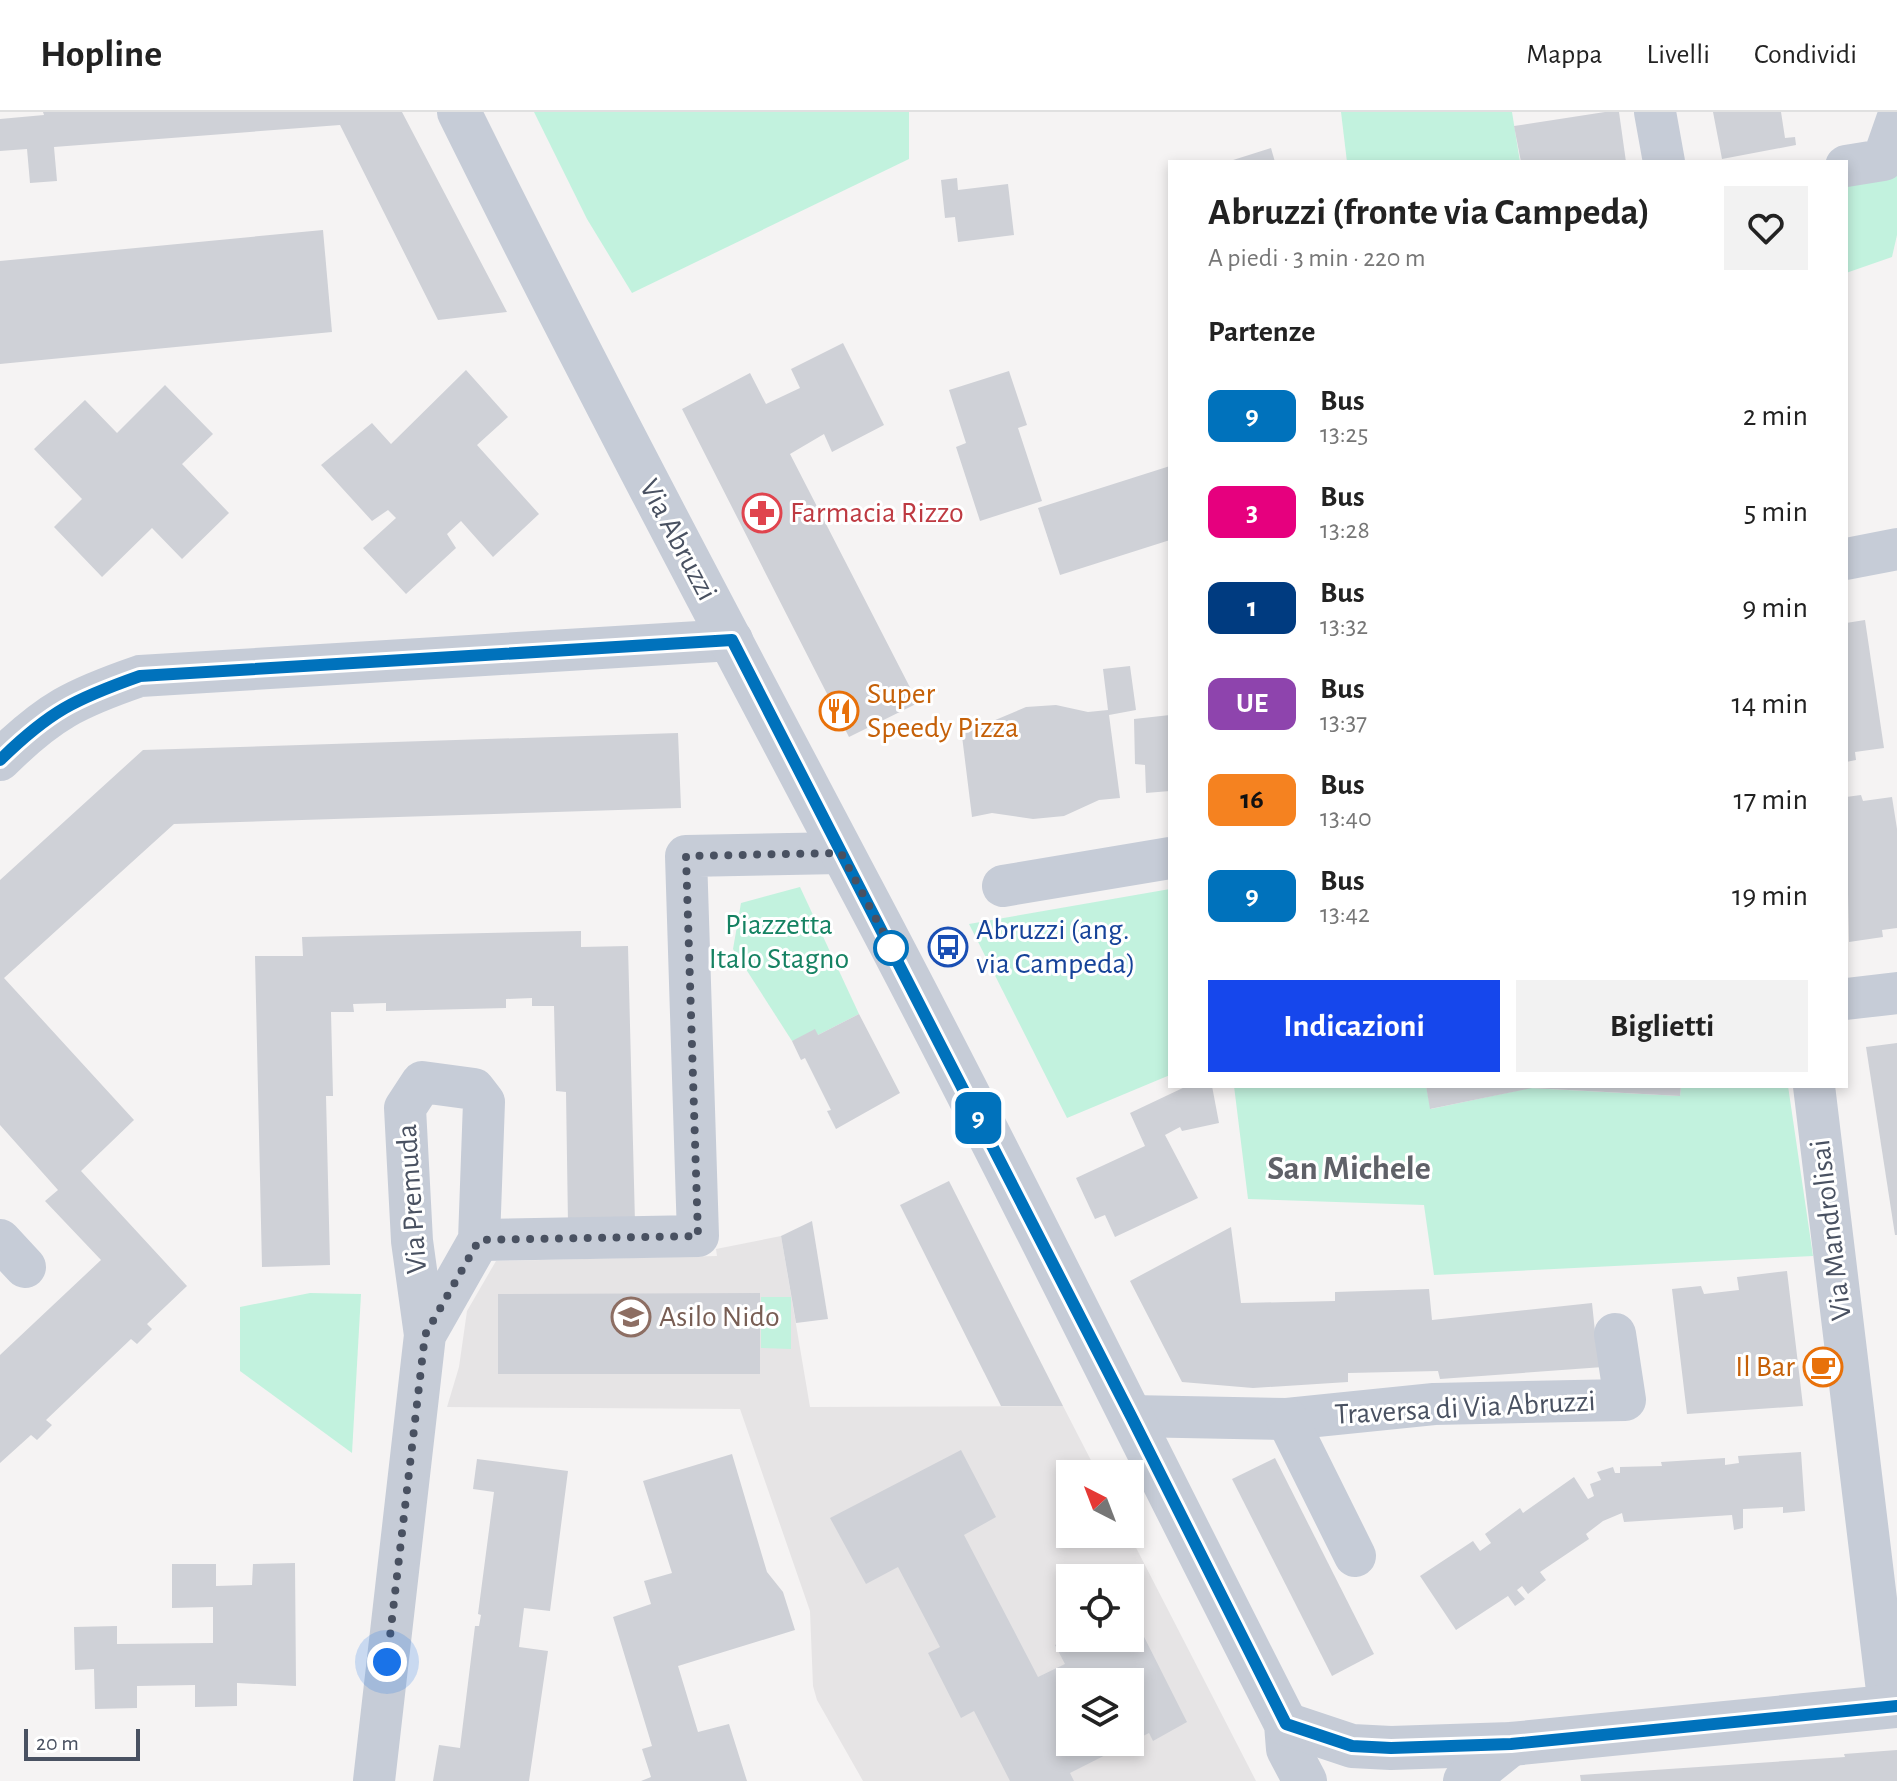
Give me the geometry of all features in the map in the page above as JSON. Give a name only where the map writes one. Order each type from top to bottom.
[{"type":"street","name":"Via Abruzzi","points":[[459,112],[551,299],[732,640],[1131,1416],[1286,1724],[1288,1749],[1305,1781]]},
{"type":"street","points":[[1655,112],[1664,160]]},
{"type":"street","points":[[1848,166],[1883,160],[1897,120]]},
{"type":"street","points":[[1848,559],[1897,549]]},
{"type":"street","points":[[0,760],[32,728],[78,698],[140,676],[732,640]]},
{"type":"street","points":[[479,1240],[698,1236],[686,856],[841,853]]},
{"type":"street","points":[[1003,886],[1168,858]]},
{"type":"street","points":[[1848,999],[1897,993]]},
{"type":"street","name":"Via Premuda","points":[[374,1781],[425,1335],[412,1241],[405,1108],[422,1082],[474,1089],[484,1102],[479,1240],[425,1335]]},
{"type":"street","name":"Via Mandrolisai","points":[[1814,1088],[1893,1706]]},
{"type":"street","name":"Traversa di Via Abruzzi","points":[[1131,1416],[1287,1419],[1434,1404],[1625,1400],[1615,1334]]},
{"type":"street","name":"Traversa di Via Abruzzi","points":[[1287,1419],[1355,1556]]},
{"type":"street","points":[[1286,1724],[1352,1746],[1511,1744],[1893,1706]]},
{"type":"street","points":[[1465,1781],[1511,1744]]},
{"type":"shaded area","points":[[781,1236],[810,1407],[1063,1406],[1091,1460],[1056,1460],[1056,1548],[1136,1548],[1256,1781],[863,1781],[817,1700],[813,1686],[810,1611],[740,1409],[447,1407],[459,1367],[467,1311],[496,1261],[717,1256],[716,1249]]},
{"type":"green space","points":[[534,112],[909,112],[909,159],[632,293],[587,219]]},
{"type":"green space","points":[[1341,112],[1512,112],[1520,160],[1347,160]]},
{"type":"green space","points":[[1897,168],[1897,235],[1892,257],[1848,272],[1848,178]]},
{"type":"green space","name":"Piazzetta Italo Stagno","points":[[800,887],[859,1014],[818,1035],[792,1041],[733,949],[741,903]]},
{"type":"green space","points":[[1168,889],[1168,1076],[1067,1118],[969,924]]},
{"type":"green space","points":[[1234,1088],[1426,1088],[1431,1109],[1529,1088],[1680,1096],[1681,1088],[1788,1088],[1813,1256],[1434,1275],[1424,1205],[1248,1199]]},
{"type":"green space","points":[[310,1293],[361,1294],[352,1453],[240,1371],[240,1307]]},
{"type":"green space","points":[[761,1297],[791,1297],[791,1349],[761,1348]]},
{"type":"building","points":[[43,112],[402,112],[507,312],[438,320],[340,125],[54,147],[57,181],[30,183],[27,149],[0,151],[0,119],[44,115]]},
{"type":"building","points":[[1619,112],[1626,160],[1521,160],[1514,126]]},
{"type":"building","points":[[1713,112],[1781,112],[1785,138],[1795,137],[1796,145],[1722,159]]},
{"type":"building","points":[[1271,148],[1274,160],[1233,160]]},
{"type":"building","points":[[957,178],[958,190],[1008,184],[1014,235],[958,242],[955,217],[945,218],[941,180]]},
{"type":"building","points":[[323,230],[332,332],[0,364],[0,261]]},
{"type":"building","points":[[843,343],[884,425],[832,452],[824,434],[790,454],[918,703],[849,737],[682,409],[750,373],[766,404],[800,388],[791,369]]},
{"type":"building","points":[[466,370],[508,417],[477,445],[539,514],[493,557],[461,521],[447,534],[456,548],[406,594],[363,548],[396,518],[388,510],[372,521],[321,465],[372,423],[391,444]]},
{"type":"building","points":[[1009,371],[1027,425],[1018,428],[1042,501],[980,521],[956,447],[966,443],[949,390]]},
{"type":"building","points":[[165,385],[213,434],[182,464],[229,513],[182,559],[152,528],[102,577],[54,527],[82,499],[34,449],[85,400],[117,433]]},
{"type":"building","points":[[1168,467],[1168,541],[1060,575],[1038,508]]},
{"type":"building","points":[[1865,620],[1884,748],[1855,752],[1856,760],[1848,762],[1848,623]]},
{"type":"building","points":[[1130,666],[1136,710],[1109,715],[1120,798],[1099,800],[1064,816],[1033,819],[992,813],[972,817],[961,728],[981,726],[1026,707],[1056,705],[1088,712],[1108,710],[1103,669]]},
{"type":"building","points":[[1168,715],[1168,791],[1146,793],[1145,765],[1135,764],[1134,719]]},
{"type":"building","points":[[678,733],[681,808],[174,824],[4,978],[134,1120],[81,1171],[187,1286],[147,1324],[152,1329],[137,1344],[131,1339],[46,1420],[52,1425],[37,1440],[31,1435],[0,1463],[0,1355],[101,1260],[45,1201],[58,1190],[0,1125],[0,880],[143,750]]},
{"type":"building","points":[[1861,795],[1863,801],[1892,797],[1897,829],[1897,928],[1882,930],[1883,937],[1849,942],[1848,894],[1848,797]]},
{"type":"building","points":[[581,931],[581,947],[628,946],[635,1223],[568,1224],[566,1092],[556,1091],[554,1006],[532,1006],[532,998],[506,999],[506,1008],[386,1011],[386,1003],[353,1004],[354,1012],[331,1012],[333,1096],[326,1096],[330,1265],[262,1267],[255,956],[303,956],[302,937]]},
{"type":"building","points":[[859,1014],[900,1093],[836,1129],[827,1111],[831,1110],[805,1058],[801,1060],[792,1041],[815,1029],[818,1035]]},
{"type":"building","points":[[1897,1043],[1897,1235],[1895,1235],[1866,1047]]},
{"type":"building","points":[[1183,1088],[1212,1088],[1219,1123],[1182,1131],[1180,1127],[1165,1135],[1198,1198],[1115,1237],[1105,1215],[1095,1219],[1076,1178],[1145,1146],[1130,1113]]},
{"type":"building","points":[[1426,1088],[1532,1088],[1430,1109]]},
{"type":"building","points":[[1532,1088],[1681,1088],[1680,1096]]},
{"type":"building","points":[[949,1181],[1063,1406],[1001,1406],[900,1205]]},
{"type":"building","points":[[812,1221],[828,1319],[796,1323],[781,1236]]},
{"type":"building","points":[[1231,1227],[1241,1303],[1335,1301],[1335,1292],[1429,1289],[1432,1320],[1592,1303],[1596,1341],[1603,1367],[1440,1379],[1438,1371],[1348,1373],[1348,1382],[1253,1388],[1182,1382],[1130,1281]]},
{"type":"building","points":[[1787,1271],[1803,1406],[1687,1414],[1672,1289],[1701,1286],[1704,1294],[1739,1290],[1737,1277]]},
{"type":"building","points":[[760,1293],[760,1374],[498,1374],[498,1294]]},
{"type":"building","points":[[961,1450],[996,1517],[964,1535],[1038,1677],[1056,1668],[1056,1756],[1104,1756],[1070,1773],[1074,1781],[1010,1781],[974,1711],[961,1718],[928,1653],[940,1647],[898,1567],[866,1584],[830,1518]]},
{"type":"building","points":[[1801,1452],[1805,1511],[1783,1513],[1783,1507],[1743,1509],[1743,1528],[1734,1530],[1732,1515],[1624,1522],[1622,1513],[1603,1521],[1586,1534],[1589,1539],[1540,1572],[1546,1580],[1528,1594],[1522,1586],[1517,1590],[1525,1599],[1515,1606],[1508,1596],[1456,1630],[1420,1576],[1473,1541],[1480,1551],[1491,1543],[1485,1534],[1520,1508],[1523,1513],[1574,1477],[1588,1499],[1594,1496],[1590,1484],[1601,1480],[1597,1472],[1613,1467],[1615,1473],[1620,1473],[1620,1467],[1662,1466],[1661,1462],[1725,1458],[1725,1465],[1739,1463],[1738,1456]]},
{"type":"building","points":[[732,1454],[767,1572],[783,1592],[795,1630],[678,1666],[698,1732],[729,1724],[747,1781],[641,1781],[651,1777],[642,1749],[652,1746],[613,1617],[651,1604],[644,1581],[672,1573],[643,1481]]},
{"type":"building","points":[[1275,1458],[1374,1654],[1332,1676],[1232,1479]]},
{"type":"building","points":[[477,1459],[568,1471],[550,1611],[524,1608],[519,1647],[548,1651],[529,1781],[433,1781],[439,1745],[460,1748],[475,1626],[479,1626],[481,1615],[478,1614],[494,1492],[473,1489]]},
{"type":"building","points":[[295,1563],[296,1686],[237,1683],[237,1706],[195,1707],[195,1685],[137,1686],[137,1708],[95,1709],[94,1669],[75,1670],[74,1627],[117,1626],[117,1644],[213,1643],[213,1607],[172,1608],[172,1564],[216,1564],[216,1586],[252,1585],[253,1564]]},
{"type":"building","points":[[1144,1637],[1187,1722],[1153,1741],[1149,1733],[1144,1736],[1144,1668],[1057,1668],[1065,1664],[1059,1652],[1144,1652]]},
{"type":"building","points":[[1897,1750],[1897,1781],[1581,1781],[1580,1775],[1845,1757],[1844,1754]]},
{"type":"bus line","name":"9","points":[[0,760],[32,728],[78,698],[140,676],[732,640],[862,889],[1286,1724],[1352,1746],[1391,1748],[1511,1744],[1897,1706]]},
{"type":"place","name":"Farmacia Rizzo","points":[[762,513]]},
{"type":"place","name":"Super Speedy Pizza","points":[[839,711]]},
{"type":"place","name":"Abruzzi (ang. via Campeda)","points":[[948,947]]},
{"type":"place","name":"Asilo Nido","points":[[631,1317]]},
{"type":"place","name":"Il Bar","points":[[1823,1367]]},
{"type":"district","name":"San Michele","points":[[1349,1169]]},
{"type":"route","points":[[387,1662],[425,1335],[479,1240],[698,1236],[686,856],[841,853],[893,951],[891,948]]}]
